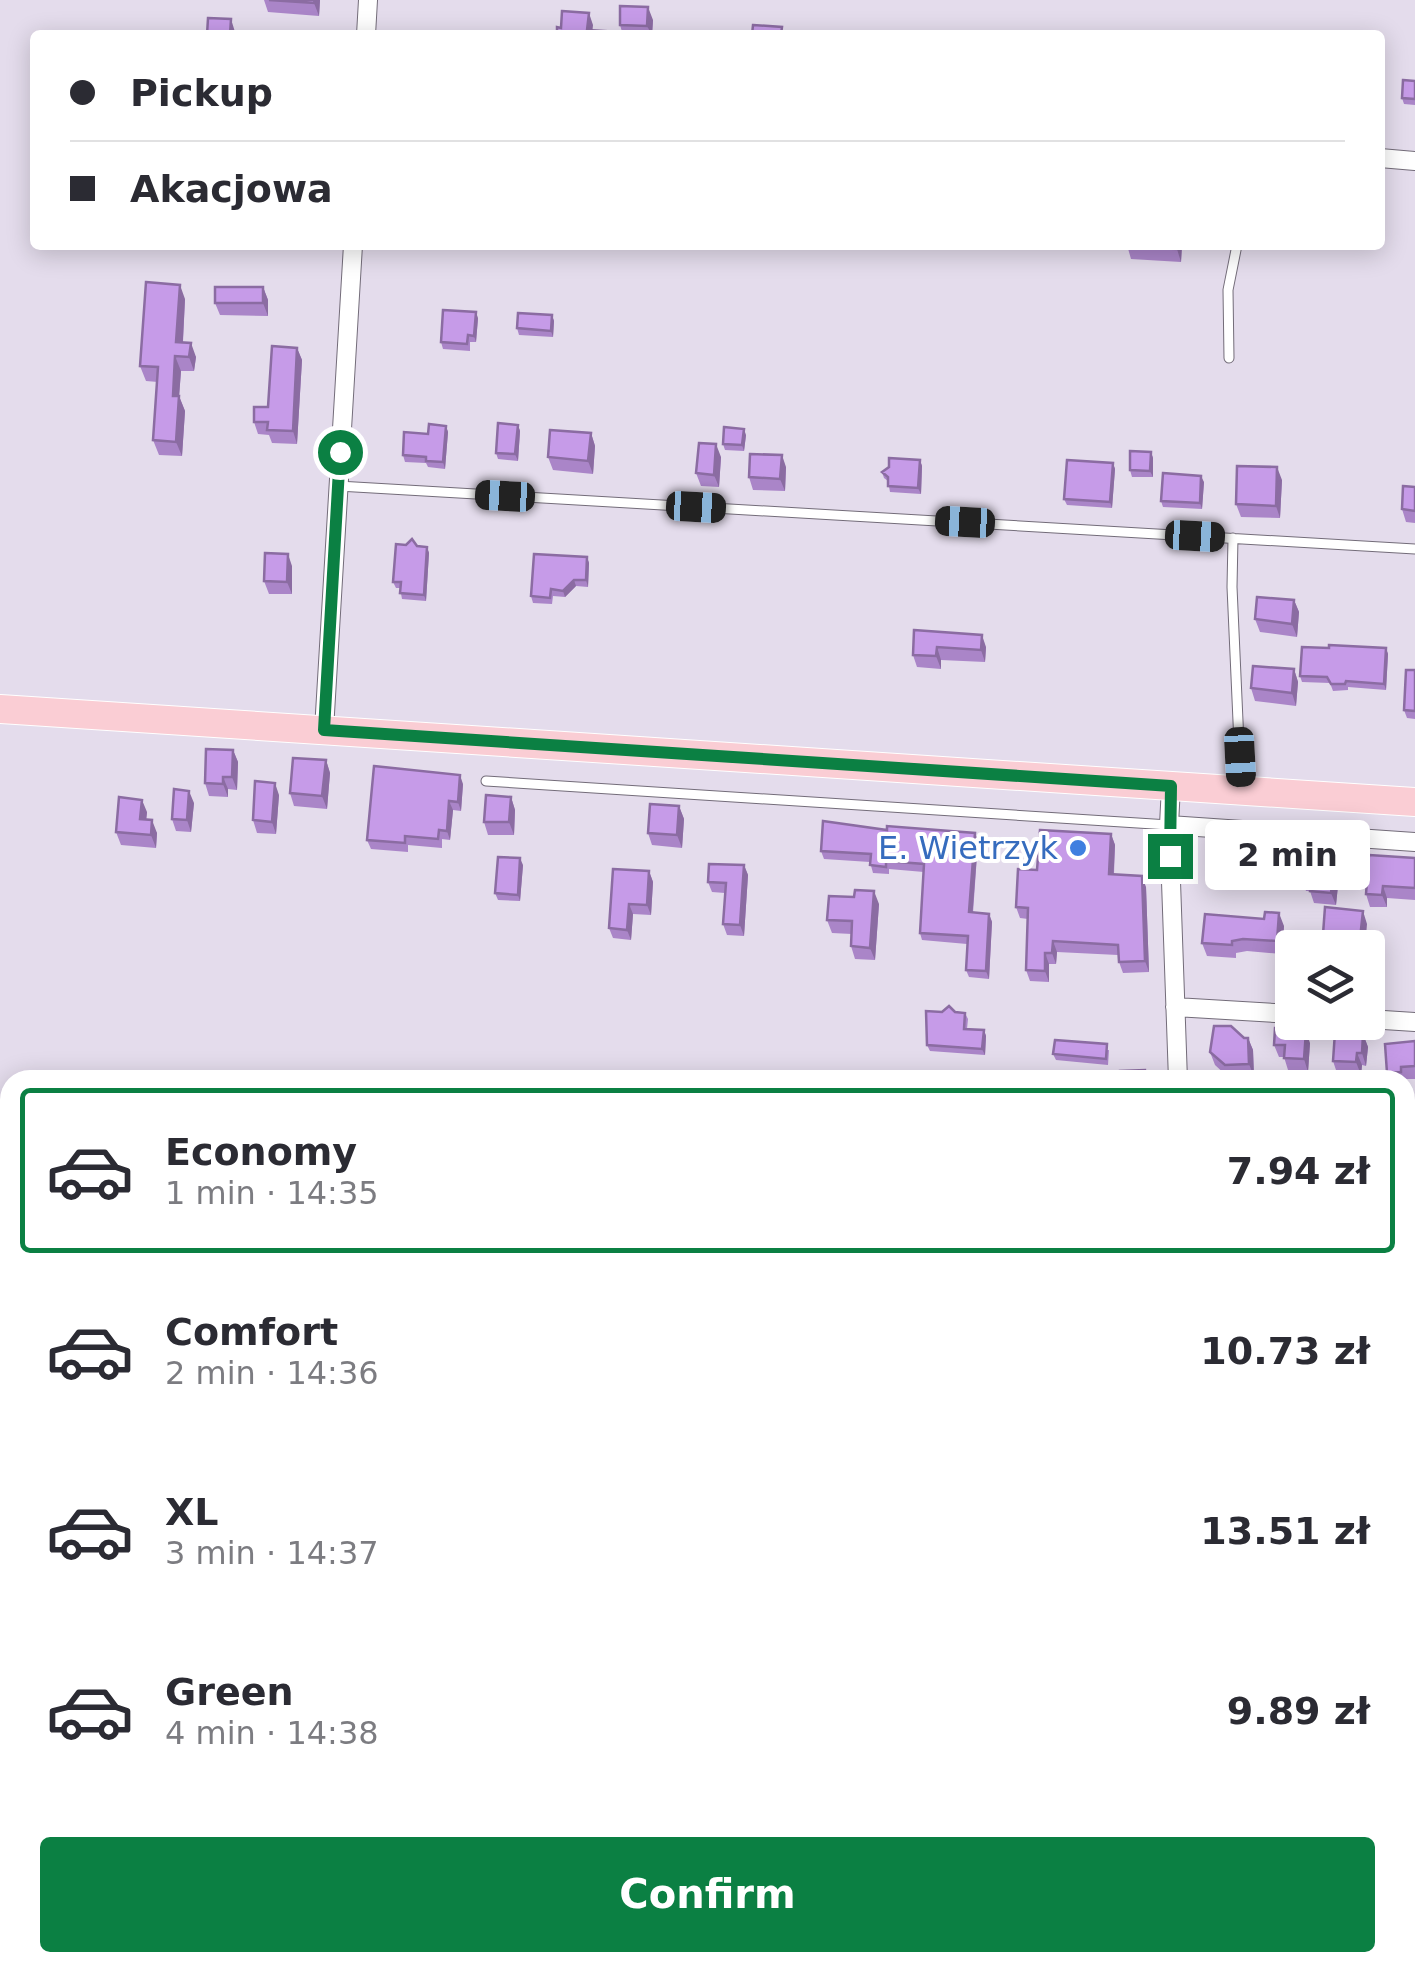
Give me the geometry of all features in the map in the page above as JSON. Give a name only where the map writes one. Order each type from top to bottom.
[{"type":"main road","points":[[0,709],[1415,802]]},
{"type":"street","points":[[366,30],[368,0]]},
{"type":"street","points":[[1385,158],[1415,161]]},
{"type":"street","points":[[324,730],[353,250]]},
{"type":"street","points":[[1171,786],[1178,1070]]},
{"type":"street","points":[[1169,825],[1415,842]]},
{"type":"street","points":[[1175,1007],[1275,1013]]},
{"type":"street","points":[[1385,1020],[1415,1022]]},
{"type":"lane","points":[[1230,358],[1228,290],[1236,250]]},
{"type":"lane","points":[[338,486],[1415,548]]},
{"type":"lane","points":[[1233,538],[1241,791]]},
{"type":"lane","points":[[486,780],[1169,825]]},
{"type":"building","points":[[269,0],[315,0],[314,3]]},
{"type":"building","points":[[620,6],[648,7],[647,26],[620,25]]},
{"type":"building","points":[[562,11],[589,13],[587,30],[557,30],[561,28]]},
{"type":"building","points":[[208,18],[231,19],[230,30],[207,30]]},
{"type":"building","points":[[753,25],[782,27],[782,30],[752,30]]},
{"type":"building","points":[[1403,80],[1415,81],[1415,99],[1402,98]]},
{"type":"building","points":[[146,282],[180,285],[176,342],[191,343],[189,357],[175,356],[173,396],[179,396],[176,442],[153,440],[158,367],[140,366]]},
{"type":"building","points":[[215,287],[263,287],[263,303],[215,303]]},
{"type":"building","points":[[443,310],[476,312],[474,336],[468,335],[467,344],[441,342]]},
{"type":"building","points":[[518,313],[552,315],[551,331],[517,328]]},
{"type":"building","points":[[272,346],[297,348],[293,431],[267,430],[268,422],[254,422],[254,407],[268,407]]},
{"type":"building","points":[[498,423],[518,425],[515,454],[496,453]]},
{"type":"building","points":[[429,424],[446,426],[443,462],[403,455],[404,432],[428,434]]},
{"type":"building","points":[[724,427],[744,429],[742,445],[723,444]]},
{"type":"building","points":[[550,430],[591,433],[588,461],[548,457]]},
{"type":"building","points":[[699,443],[716,444],[714,475],[696,473]]},
{"type":"building","points":[[1130,451],[1151,452],[1150,471],[1130,470]]},
{"type":"building","points":[[750,454],[782,455],[780,479],[749,477]]},
{"type":"building","points":[[889,458],[920,460],[918,488],[888,486],[888,477],[882,472],[889,467]]},
{"type":"building","points":[[1067,460],[1113,463],[1110,502],[1064,499]]},
{"type":"building","points":[[1237,466],[1277,467],[1276,506],[1236,504]]},
{"type":"building","points":[[1163,473],[1201,476],[1200,503],[1161,501]]},
{"type":"building","points":[[1403,486],[1415,487],[1415,511],[1402,509]]},
{"type":"building","points":[[412,539],[417,546],[427,547],[424,595],[400,593],[401,582],[393,582],[396,544],[406,545]]},
{"type":"building","points":[[265,553],[288,554],[287,582],[264,581]]},
{"type":"building","points":[[534,554],[587,557],[586,580],[574,580],[563,591],[551,589],[550,598],[531,596]]},
{"type":"building","points":[[1257,597],[1294,600],[1292,624],[1255,619]]},
{"type":"building","points":[[914,630],[982,635],[981,650],[937,647],[936,656],[913,655]]},
{"type":"building","points":[[1302,647],[1386,648],[1384,684],[1331,684],[1327,677],[1300,676]]},
{"type":"building","points":[[1253,666],[1294,669],[1292,693],[1251,688]]},
{"type":"building","points":[[1406,670],[1415,670],[1415,711],[1404,710]]},
{"type":"building","points":[[206,749],[233,750],[232,777],[223,777],[223,784],[205,783]]},
{"type":"building","points":[[293,758],[326,760],[322,796],[290,793]]},
{"type":"building","points":[[374,766],[460,775],[458,802],[449,801],[447,831],[439,830],[438,839],[405,836],[405,843],[367,840]]},
{"type":"building","points":[[255,781],[275,783],[272,822],[253,820]]},
{"type":"building","points":[[174,789],[189,791],[187,820],[172,819]]},
{"type":"building","points":[[486,795],[511,797],[509,822],[484,822]]},
{"type":"building","points":[[119,797],[142,800],[140,819],[152,820],[151,835],[116,832]]},
{"type":"building","points":[[650,804],[679,806],[677,835],[648,833]]},
{"type":"building","points":[[823,821],[887,830],[887,826],[975,833],[969,912],[989,914],[986,971],[966,970],[968,936],[920,933],[924,864],[886,861],[886,867],[870,865],[871,854],[821,851]]},
{"type":"building","points":[[1040,830],[1111,834],[1109,874],[1142,876],[1145,961],[1119,962],[1118,945],[1053,941],[1052,953],[1045,953],[1045,971],[1026,970],[1028,908],[1016,907],[1018,869],[1037,870]]},
{"type":"building","points":[[1305,851],[1336,854],[1331,893],[1310,891],[1311,880],[1302,879]]},
{"type":"building","points":[[1369,855],[1415,858],[1415,888],[1383,886],[1382,895],[1366,894]]},
{"type":"building","points":[[498,857],[520,858],[518,895],[495,893]]},
{"type":"building","points":[[709,864],[744,865],[740,925],[723,924],[726,883],[708,882]]},
{"type":"building","points":[[613,869],[649,871],[647,905],[629,904],[627,930],[609,928]]},
{"type":"building","points":[[855,890],[874,891],[870,948],[851,946],[852,921],[827,920],[829,896],[854,897]]},
{"type":"building","points":[[1325,907],[1363,911],[1361,930],[1323,930]]},
{"type":"building","points":[[1265,912],[1279,913],[1275,941],[1202,943],[1205,914],[1264,919]]},
{"type":"building","points":[[949,1006],[955,1012],[965,1013],[964,1029],[984,1030],[982,1049],[927,1045],[926,1011],[942,1012]]},
{"type":"building","points":[[1214,1026],[1231,1026],[1248,1038],[1249,1064],[1225,1065],[1210,1052]]},
{"type":"building","points":[[1275,1028],[1275,1040],[1305,1040],[1304,1059],[1284,1058],[1285,1045],[1274,1045]]},
{"type":"building","points":[[1055,1040],[1107,1044],[1106,1059],[1053,1054]]},
{"type":"building","points":[[1334,1040],[1363,1040],[1362,1053],[1357,1053],[1356,1062],[1333,1061]]},
{"type":"building","points":[[1415,1041],[1415,1066],[1387,1070],[1385,1044]]},
{"type":"place","name":"E. Wietrzyk","points":[[1078,848]]},
{"type":"route","points":[[340,452],[324,730],[1171,786],[1170,856]]}]
